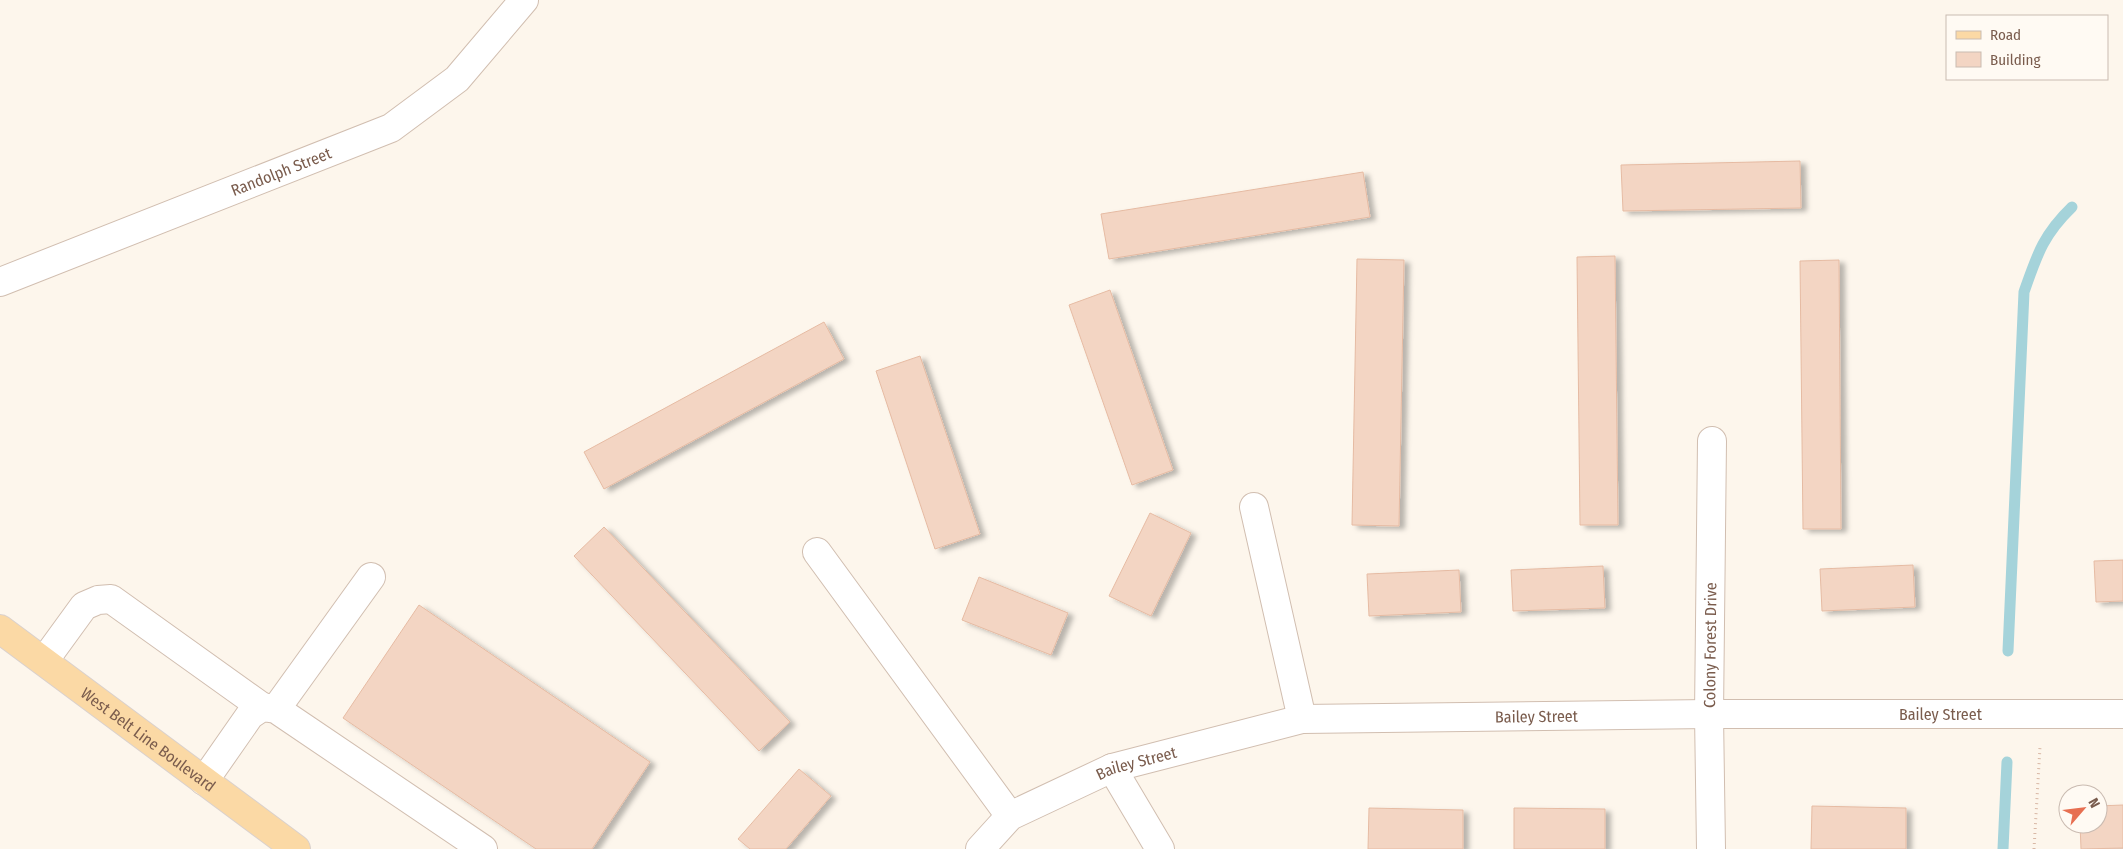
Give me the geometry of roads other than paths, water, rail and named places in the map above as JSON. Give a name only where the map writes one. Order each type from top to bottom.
[{"type":"main road","name":"West Belt Line Boulevard","points":[[0,629],[296,849]]},
{"type":"street","name":"Randolph Street","points":[[0,282],[391,128],[457,79],[524,0]]},
{"type":"street","name":"Colony Forest Drive","points":[[1711,849],[1709,714],[1712,441]]},
{"type":"street","points":[[1254,507],[1302,719]]},
{"type":"street","points":[[817,552],[1010,816]]},
{"type":"street","points":[[204,781],[250,715],[269,708],[371,577]]},
{"type":"street","points":[[44,661],[84,606],[98,600],[111,599],[269,708],[483,849]]},
{"type":"street","name":"Bailey Street","points":[[980,849],[1010,816],[1112,768],[1302,719],[1709,714],[2123,714]]},
{"type":"street","points":[[1112,768],[1160,849]]},
{"type":"waterway","points":[[2008,651],[2024,292],[2047,236],[2072,207]]},
{"type":"waterway","points":[[2003,849],[2007,762]]}]
